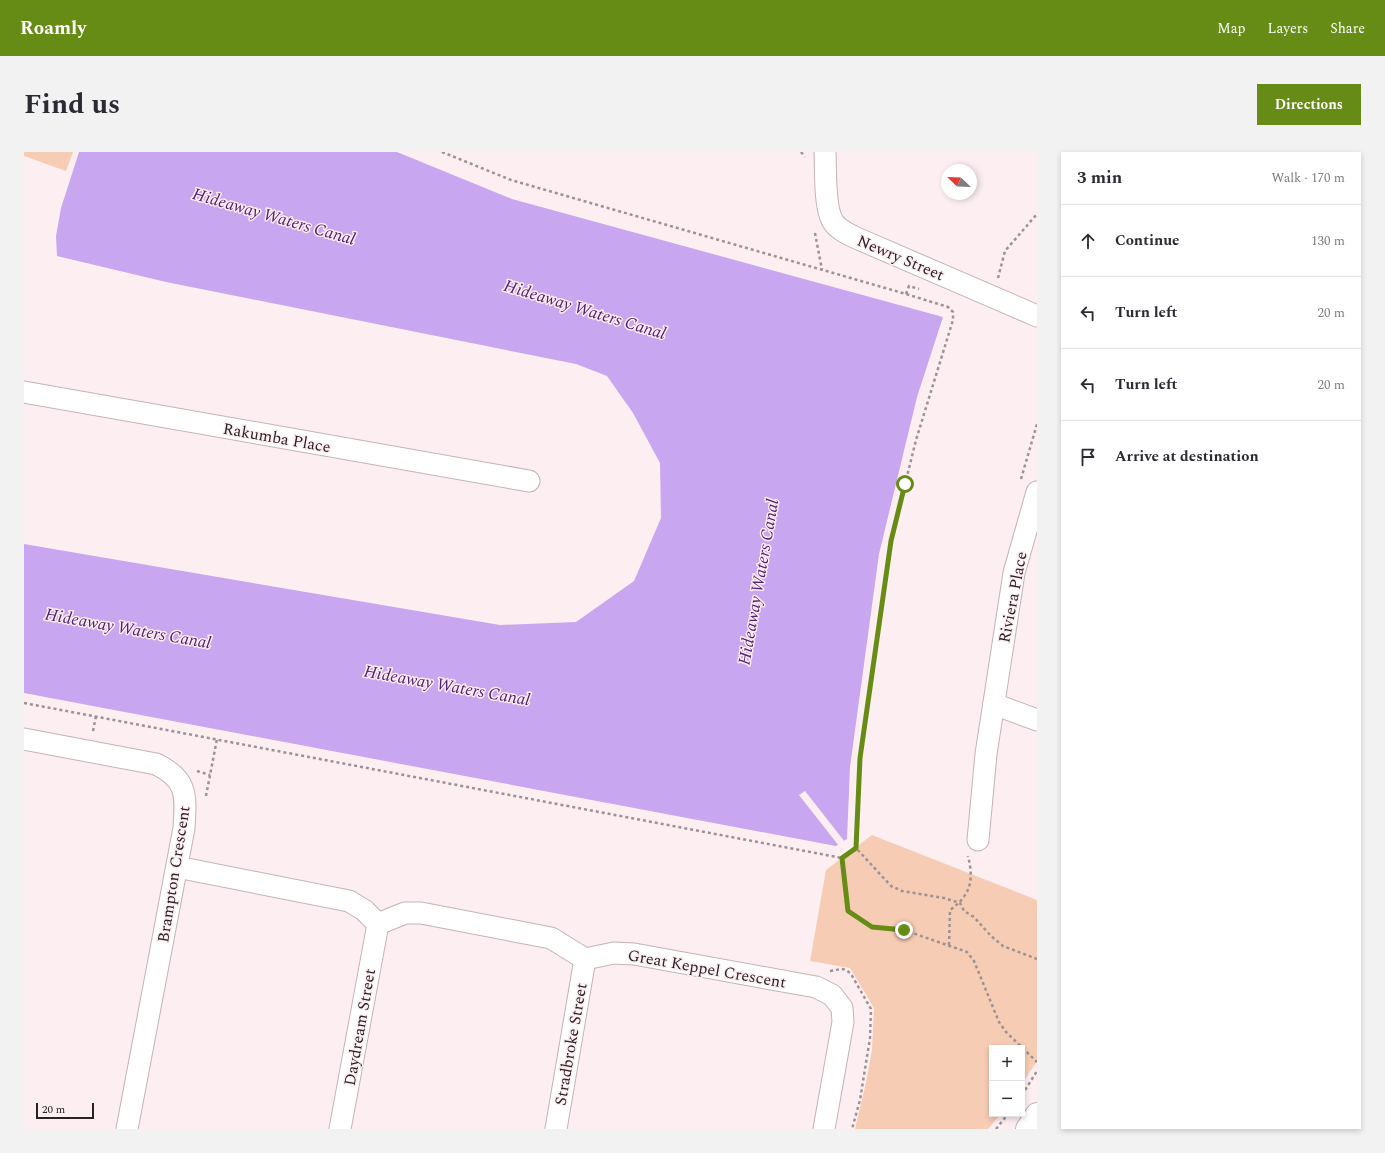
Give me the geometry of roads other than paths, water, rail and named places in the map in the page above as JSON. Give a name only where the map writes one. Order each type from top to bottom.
[{"type":"street","name":"Newry Street","points":[[825,152],[827,206],[832,220],[841,230],[1037,316]]},
{"type":"street","name":"Rakumba Place","points":[[24,392],[529,481]]},
{"type":"street","name":"Riviera Place","points":[[978,840],[986,754],[1014,573],[1037,492]]},
{"type":"street","points":[[994,704],[1037,720]]},
{"type":"street","name":"Brampton Crescent","points":[[24,739],[156,764],[167,769],[179,779],[186,800],[184,828],[127,1129]]},
{"type":"street","points":[[177,867],[349,901],[364,910],[378,924],[405,913],[421,913],[551,938],[585,959]]},
{"type":"street","name":"Daydream Street","points":[[340,1129],[378,924]]},
{"type":"street","name":"Great Keppel Crescent","points":[[585,959],[614,953],[634,954],[816,987],[832,995],[842,1008],[843,1022],[824,1129]]},
{"type":"street","name":"Stradbroke Street","points":[[556,1129],[585,959]]},
{"type":"street","points":[[1027,1129],[1037,1114]]},
{"type":"water","name":"Hideaway Waters Canal","points":[[79,152],[397,152],[512,199],[943,317],[917,397],[879,554],[850,767],[847,839],[836,846],[24,693],[24,544],[500,625],[576,622],[634,581],[661,518],[660,463],[633,413],[607,376],[576,364],[166,282],[57,256],[56,236],[61,208]]}]
